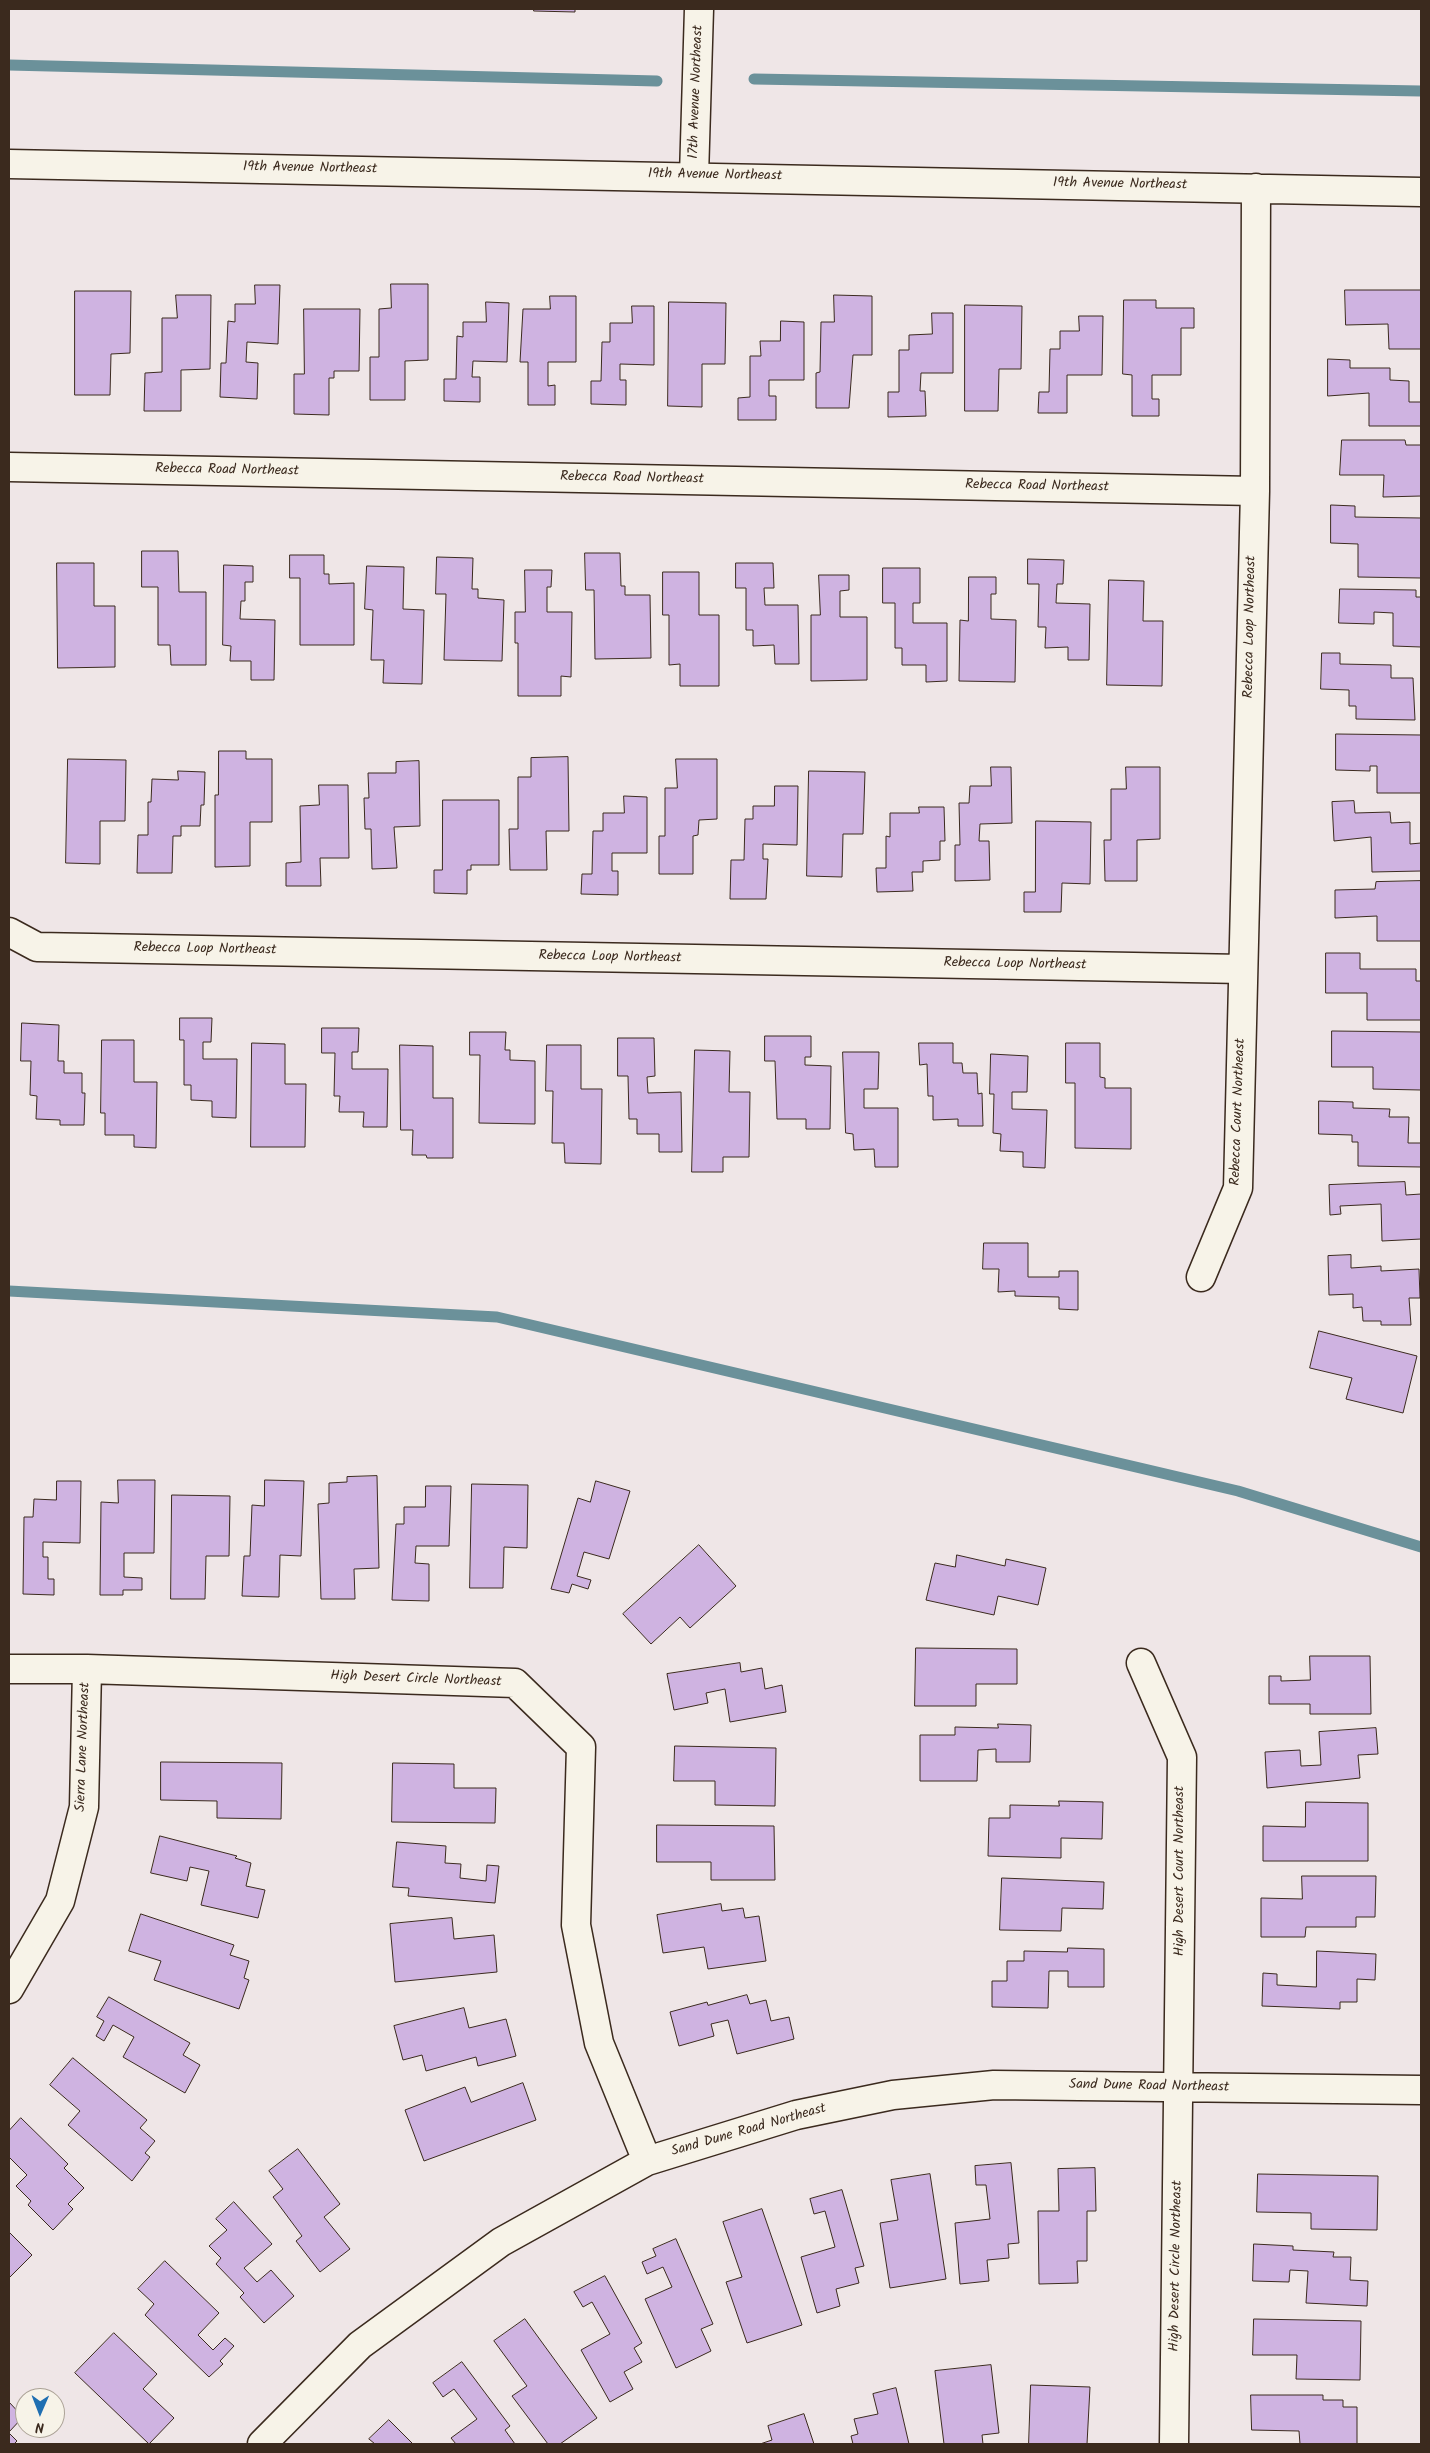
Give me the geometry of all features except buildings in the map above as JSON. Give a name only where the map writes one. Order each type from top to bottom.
[{"type":"street","name":"17th Avenue Northeast","points":[[694,176],[699,9]]},
{"type":"street","name":"19th Avenue Northeast","points":[[9,164],[694,176],[1421,192]]},
{"type":"street","name":"Rebecca Loop Northeast","points":[[9,932],[37,947],[1243,969],[1255,491],[1256,188]]},
{"type":"street","name":"Rebecca Road Northeast","points":[[9,467],[1255,491]]},
{"type":"street","name":"Rebecca Court Northeast","points":[[1201,1277],[1238,1188],[1243,969]]},
{"type":"street","name":"High Desert Court Northeast","points":[[1141,1663],[1182,1757],[1179,2087]]},
{"type":"street","name":"High Desert Circle Northeast","points":[[9,1669],[87,1669],[516,1683],[581,1747],[576,1925],[599,2044],[647,2161]]},
{"type":"street","name":"Sierra Lane Northeast","points":[[9,1989],[60,1901],[84,1807],[87,1669]]},
{"type":"street","name":"Sand Dune Road Northeast","points":[[262,2444],[368,2340],[501,2242],[647,2161],[796,2115],[893,2095],[994,2085],[1421,2090]]},
{"type":"street","name":"High Desert Circle Northeast","points":[[1174,2444],[1179,2087]]},
{"type":"waterway","points":[[9,65],[657,81]]},
{"type":"waterway","points":[[754,79],[1421,91]]},
{"type":"waterway","points":[[9,1291],[497,1317],[1238,1491],[1421,1547]]}]
